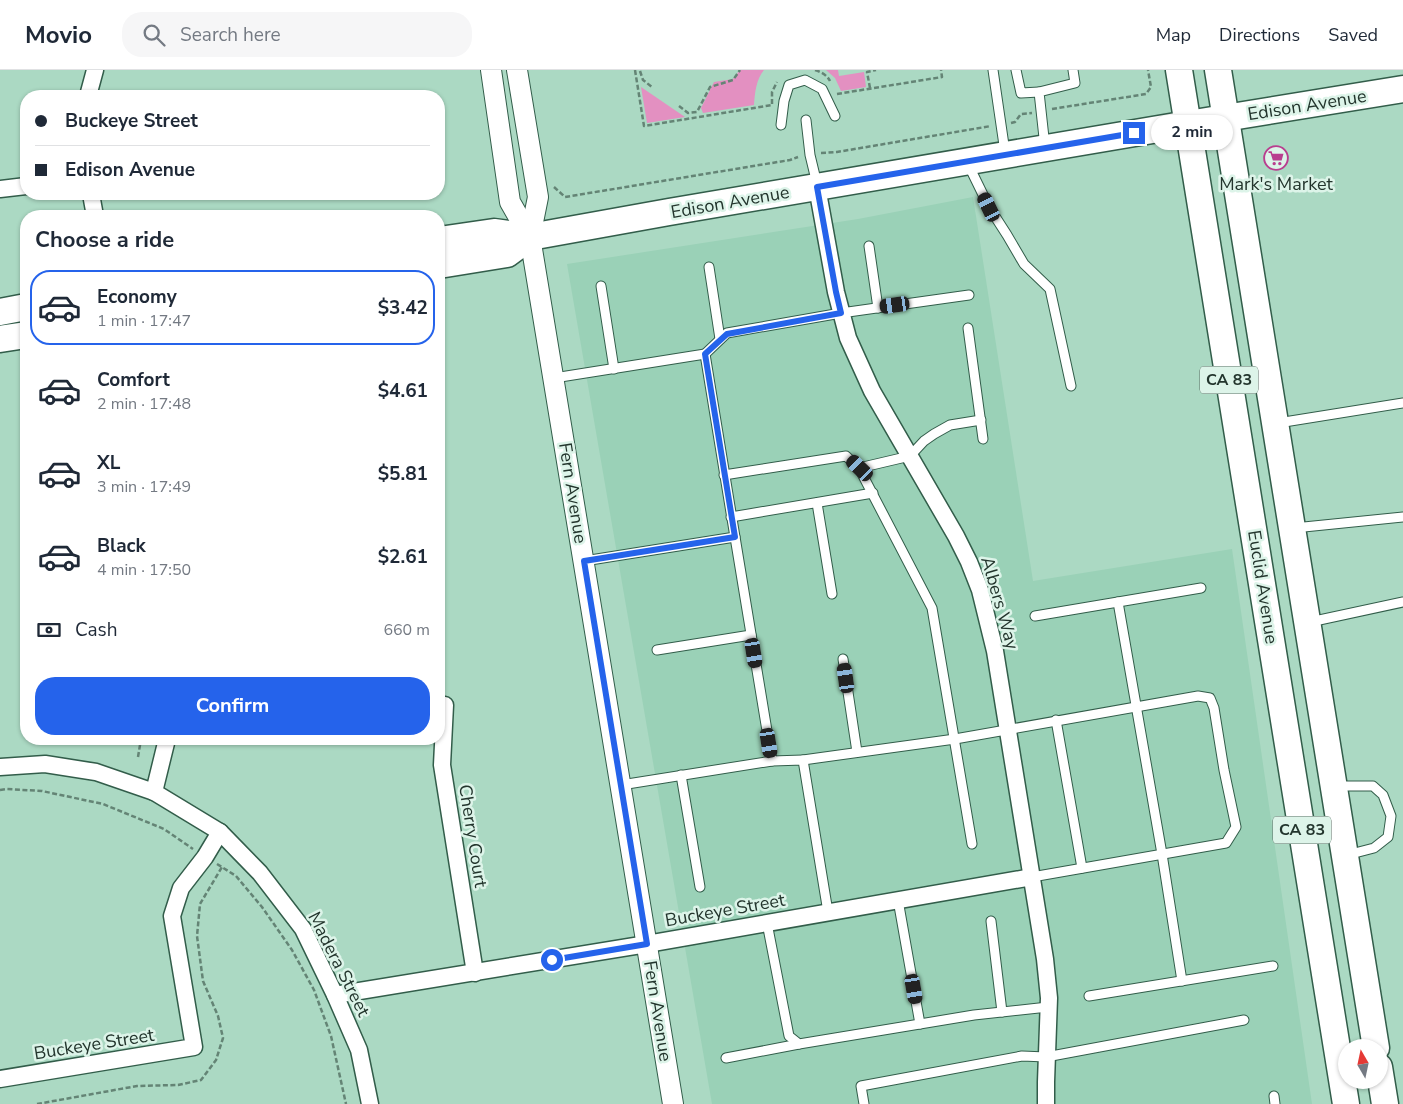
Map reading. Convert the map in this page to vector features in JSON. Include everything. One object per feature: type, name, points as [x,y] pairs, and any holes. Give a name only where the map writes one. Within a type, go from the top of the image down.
[{"type":"main road","name":"Euclid Avenue","points":[[1179,70],[1346,1104]]},
{"type":"main road","points":[[1218,70],[1374,1039]]},
{"type":"main road","name":"Edison Avenue","points":[[445,239],[496,232],[530,237],[967,161],[1403,89]]},
{"type":"main road","name":"Edison Avenue","points":[[445,264],[506,254],[530,237]]},
{"type":"main road","points":[[0,312],[20,308]]},
{"type":"main road","points":[[0,339],[20,335]]},
{"type":"main road","points":[[1330,1009],[1368,1002]]},
{"type":"main road","points":[[1383,1089],[1385,1104]]},
{"type":"street","points":[[90,90],[95,70]]},
{"type":"street","name":"Fern Avenue","points":[[490,70],[510,202],[530,237],[673,1104]]},
{"type":"street","name":"Fern Avenue","points":[[517,70],[538,198],[530,237]]},
{"type":"street","points":[[0,189],[20,187]]},
{"type":"street","name":"Albers Way","points":[[817,187],[836,292],[848,338],[872,391],[956,536],[969,562],[980,590],[988,622],[995,651],[1045,959],[1048,1003],[1046,1104]]},
{"type":"street","points":[[154,792],[166,745]]},
{"type":"street","name":"Cherry Court","points":[[443,745],[442,765],[475,973]]},
{"type":"street","name":"Madera Street","points":[[0,767],[45,764],[96,772],[154,792],[220,832],[260,873],[303,929],[359,1050],[370,1104]]},
{"type":"street","points":[[205,857],[220,832]]},
{"type":"street","name":"Buckeye Street","points":[[0,1079],[194,1047],[172,916],[181,888],[205,857]]},
{"type":"street","name":"Buckeye Street","points":[[335,995],[647,944],[1032,877]]},
{"type":"lane","points":[[994,70],[1006,155]]},
{"type":"lane","points":[[1016,70],[1021,93],[1039,92],[1075,83],[1073,70]]},
{"type":"lane","points":[[782,124],[784,100],[789,85],[805,80],[822,89],[835,116]]},
{"type":"lane","points":[[1039,92],[1045,148]]},
{"type":"lane","points":[[806,120],[810,155],[817,187]]},
{"type":"lane","points":[[967,161],[989,207],[1008,235],[1024,264],[1050,289],[1071,386]]},
{"type":"lane","points":[[868,246],[878,308]]},
{"type":"lane","points":[[709,267],[720,339]]},
{"type":"lane","points":[[600,286],[614,368]]},
{"type":"lane","points":[[554,378],[705,354],[727,334],[841,313],[969,295]]},
{"type":"lane","points":[[968,328],[983,439]]},
{"type":"lane","points":[[705,354],[772,761]]},
{"type":"lane","points":[[1275,423],[1403,403]]},
{"type":"lane","points":[[860,468],[910,456],[929,437],[950,425],[980,420]]},
{"type":"lane","points":[[724,475],[846,456],[860,468],[932,608],[972,844]]},
{"type":"lane","points":[[731,517],[872,494]]},
{"type":"lane","points":[[817,503],[832,594]]},
{"type":"lane","points":[[1292,528],[1403,517]]},
{"type":"lane","points":[[584,561],[735,537]]},
{"type":"lane","points":[[1035,616],[1201,588]]},
{"type":"lane","points":[[1118,602],[1182,981]]},
{"type":"lane","points":[[1308,623],[1403,602]]},
{"type":"lane","points":[[657,650],[751,635]]},
{"type":"lane","points":[[843,659],[857,752]]},
{"type":"lane","points":[[621,785],[772,761],[803,760],[955,739],[1198,696],[1210,698],[1214,708],[1236,827],[1226,843],[1032,877]]},
{"type":"lane","points":[[1056,720],[1082,868]]},
{"type":"lane","points":[[803,760],[828,912]]},
{"type":"lane","points":[[681,775],[700,887]]},
{"type":"lane","points":[[1334,786],[1373,786],[1384,795],[1391,816],[1388,837],[1374,848],[1345,856]]},
{"type":"lane","points":[[898,900],[920,1024]]},
{"type":"lane","points":[[991,921],[1002,1012]]},
{"type":"lane","points":[[767,923],[789,1036],[799,1044]]},
{"type":"lane","points":[[1089,996],[1272,966]]},
{"type":"lane","points":[[726,1058],[799,1044],[1048,1003]]},
{"type":"lane","points":[[864,1104],[861,1086],[1022,1056],[1046,1057],[1244,1020]]},
{"type":"path","points":[[635,70],[644,126],[772,105],[772,92],[780,79]]},
{"type":"path","points":[[641,70],[643,80],[652,87]]},
{"type":"path","points":[[679,106],[688,112],[696,112],[710,87],[733,80],[740,70]]},
{"type":"path","points":[[815,70],[828,77],[832,83]]},
{"type":"path","points":[[870,88],[867,72],[876,70]]},
{"type":"path","points":[[834,89],[836,94],[942,77],[941,70]]},
{"type":"path","points":[[138,757],[140,745]]},
{"type":"path","points":[[0,790],[42,790],[103,804],[164,829],[236,876],[262,907],[292,950],[314,990],[331,1036],[346,1104]]},
{"type":"path","points":[[37,1104],[137,1086],[178,1085],[201,1080],[216,1060],[223,1038],[218,1016],[203,981],[197,936],[200,904],[222,867]]},
{"type":"shaded area","points":[[740,70],[764,70],[755,91],[754,105],[703,113],[701,108],[714,82],[733,79]]},
{"type":"shaded area","points":[[826,70],[838,70],[839,76],[864,72],[866,87],[841,91],[835,78]]},
{"type":"shaded area","points":[[641,87],[685,117],[647,123]]},
{"type":"shaded area","points":[[973,197],[1033,581],[1232,549],[1312,1104],[712,1104],[567,264],[858,219]]},
{"type":"place","name":"Mark's Market","points":[[1276,158]]},
{"type":"route","points":[[552,960],[647,944],[584,561],[735,537],[705,354],[727,334],[841,313],[817,187],[1134,133]]}]
